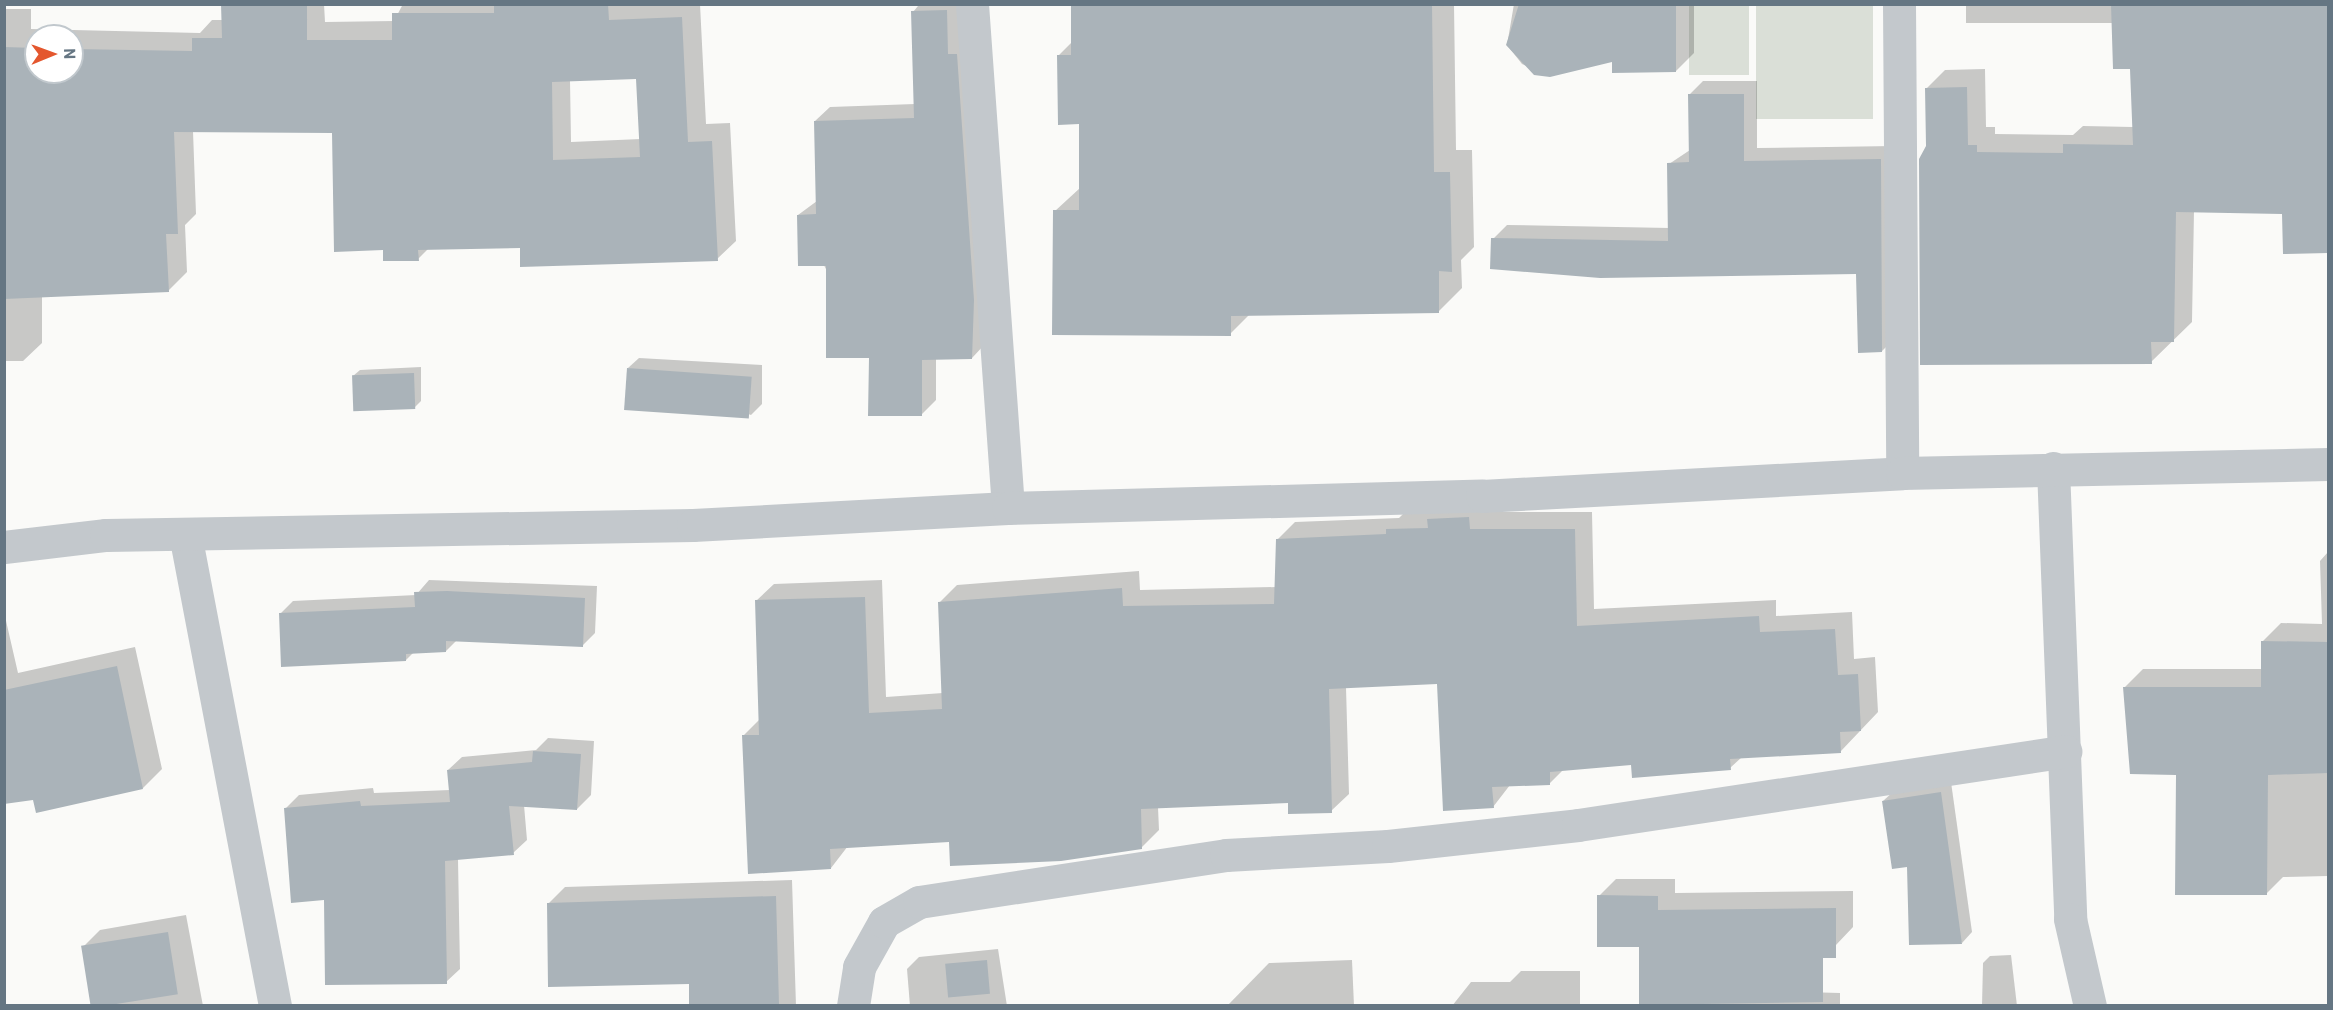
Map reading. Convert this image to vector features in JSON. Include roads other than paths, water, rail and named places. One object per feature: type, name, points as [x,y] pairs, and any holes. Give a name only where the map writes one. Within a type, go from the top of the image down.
[{"type":"street","points":[[972,4],[1008,508]]},
{"type":"street","points":[[1899,4],[1902,473]]},
{"type":"street","points":[[4,547],[106,535],[693,525],[1008,508],[1482,496],[1902,473],[2053,468],[2328,464]]},
{"type":"street","points":[[2053,468],[2066,751],[2070,919],[2090,1005]]},
{"type":"street","points":[[185,534],[275,1005]]},
{"type":"street","points":[[853,1005],[859,967],[884,922],[919,902],[1226,855],[1388,846],[1578,825],[2066,751]]}]
